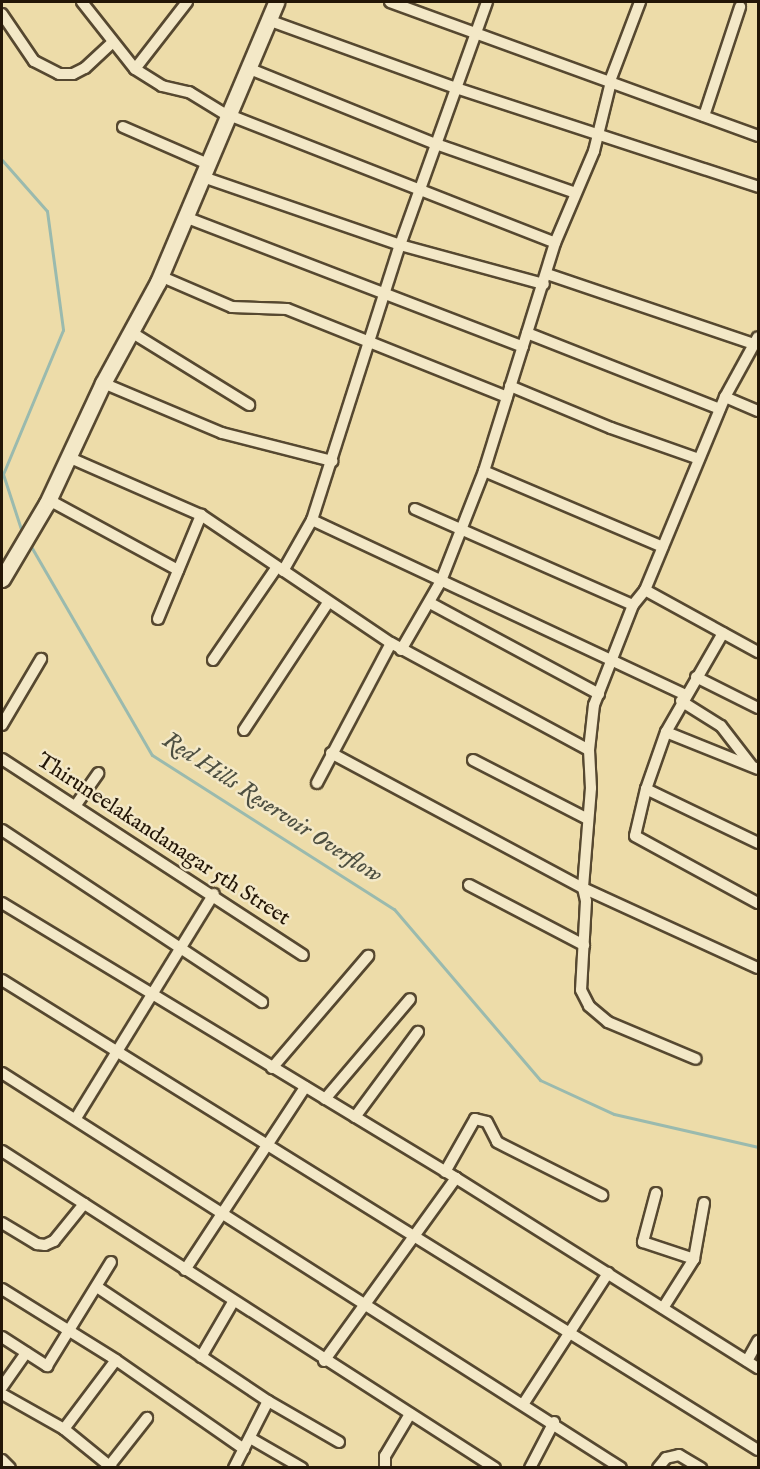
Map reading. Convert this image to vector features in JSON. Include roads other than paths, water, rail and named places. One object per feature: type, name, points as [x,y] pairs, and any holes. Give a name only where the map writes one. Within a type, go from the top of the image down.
[{"type":"street","points":[[82,2],[135,69],[162,86],[189,92],[229,116],[555,243]]},
{"type":"street","points":[[135,69],[186,2]]},
{"type":"street","points":[[2,579],[48,501],[103,383],[160,276],[250,69],[276,2]]},
{"type":"street","points":[[390,2],[406,4],[476,33],[759,136]]},
{"type":"street","points":[[213,660],[280,569],[312,520],[372,342],[400,245],[487,2]]},
{"type":"street","points":[[401,650],[441,581],[484,471],[555,243],[600,132],[610,82],[640,2]]},
{"type":"street","points":[[704,116],[740,7]]},
{"type":"street","points":[[2,14],[34,61],[59,74],[73,74],[85,68],[113,42]]},
{"type":"street","points":[[268,20],[456,88],[600,132],[759,187]]},
{"type":"street","points":[[250,69],[436,144],[576,193]]},
{"type":"street","points":[[123,127],[205,170],[400,245],[545,279],[756,341],[725,397],[645,590],[633,605],[599,694],[589,750],[581,990],[589,1006],[630,1032],[696,1059]]},
{"type":"street","points":[[185,217],[522,347]]},
{"type":"street","points":[[160,276],[232,307],[287,309],[507,398]]},
{"type":"street","points":[[131,332],[249,405]]},
{"type":"street","points":[[527,333],[720,409]]},
{"type":"street","points":[[103,383],[222,433],[332,461]]},
{"type":"street","points":[[510,386],[611,428],[699,459]]},
{"type":"street","points":[[725,397],[759,411]]},
{"type":"street","points":[[68,457],[201,515],[327,604],[401,650],[589,750]]},
{"type":"street","points":[[484,471],[663,547]]},
{"type":"street","points":[[48,501],[178,570]]},
{"type":"street","points":[[415,509],[459,531],[633,605]]},
{"type":"street","points":[[158,619],[201,515]]},
{"type":"street","points":[[312,520],[683,698],[721,726],[755,767]]},
{"type":"street","points":[[645,590],[759,652]]},
{"type":"street","points":[[430,603],[599,694]]},
{"type":"street","points":[[244,730],[327,604]]},
{"type":"street","points":[[723,633],[683,698],[666,732],[635,829],[639,841],[759,903]]},
{"type":"street","points":[[317,783],[329,765],[331,753],[391,643]]},
{"type":"street","points":[[2,725],[41,658]]},
{"type":"street","points":[[696,677],[759,708]]},
{"type":"street","points":[[666,732],[755,767]]},
{"type":"street","points":[[331,753],[583,888],[759,968]]},
{"type":"street","name":"Thiruneelakandanagar 5th Street","points":[[2,759],[214,894],[303,955]]},
{"type":"street","points":[[473,760],[588,819]]},
{"type":"street","points":[[76,805],[98,773]]},
{"type":"street","points":[[646,789],[759,843]]},
{"type":"street","points":[[2,830],[262,1002]]},
{"type":"street","points":[[469,885],[584,945]]},
{"type":"street","points":[[75,1118],[214,894]]},
{"type":"street","points":[[2,903],[456,1178],[759,1368]]},
{"type":"street","points":[[272,1068],[368,956]]},
{"type":"street","points":[[2,980],[759,1450]]},
{"type":"street","points":[[326,1099],[410,999]]},
{"type":"street","points":[[355,1117],[418,1032]]},
{"type":"street","points":[[2,1073],[554,1422],[621,1467]]},
{"type":"street","points":[[185,1270],[305,1087]]},
{"type":"street","points":[[445,1172],[475,1119],[487,1122],[496,1142],[602,1195]]},
{"type":"street","points":[[2,1151],[233,1302],[495,1467]]},
{"type":"street","points":[[324,1360],[456,1178]]},
{"type":"street","points":[[657,1193],[643,1242],[694,1259]]},
{"type":"street","points":[[663,1308],[694,1259],[704,1203]]},
{"type":"street","points":[[2,1223],[37,1245],[45,1245],[54,1241],[84,1204]]},
{"type":"street","points":[[2,1337],[47,1366],[111,1262]]},
{"type":"street","points":[[524,1403],[608,1274]]},
{"type":"street","points":[[97,1287],[268,1401],[339,1442]]},
{"type":"street","points":[[2,1288],[116,1360],[244,1449]]},
{"type":"street","points":[[201,1357],[233,1302]]},
{"type":"street","points":[[747,1361],[759,1341]]},
{"type":"street","points":[[2,1387],[26,1353]]},
{"type":"street","points":[[64,1429],[116,1360]]},
{"type":"street","points":[[2,1394],[64,1429],[111,1466],[147,1418]]},
{"type":"street","points":[[234,1467],[268,1401]]},
{"type":"street","points":[[383,1466],[410,1414]]},
{"type":"street","points":[[530,1467],[554,1422]]},
{"type":"street","points":[[250,1438],[302,1467]]},
{"type":"street","points":[[658,1467],[666,1458],[680,1455],[701,1467]]},
{"type":"street","points":[[2,1460],[10,1467]]},
{"type":"waterway","name":"Red Hills Reservoir Overflow","points":[[2,160],[47,211],[63,330],[3,474],[22,532]]},
{"type":"waterway","name":"Red Hills Reservoir Overflow","points":[[29,543],[152,755],[394,909],[540,1080],[614,1114],[758,1147]]}]
